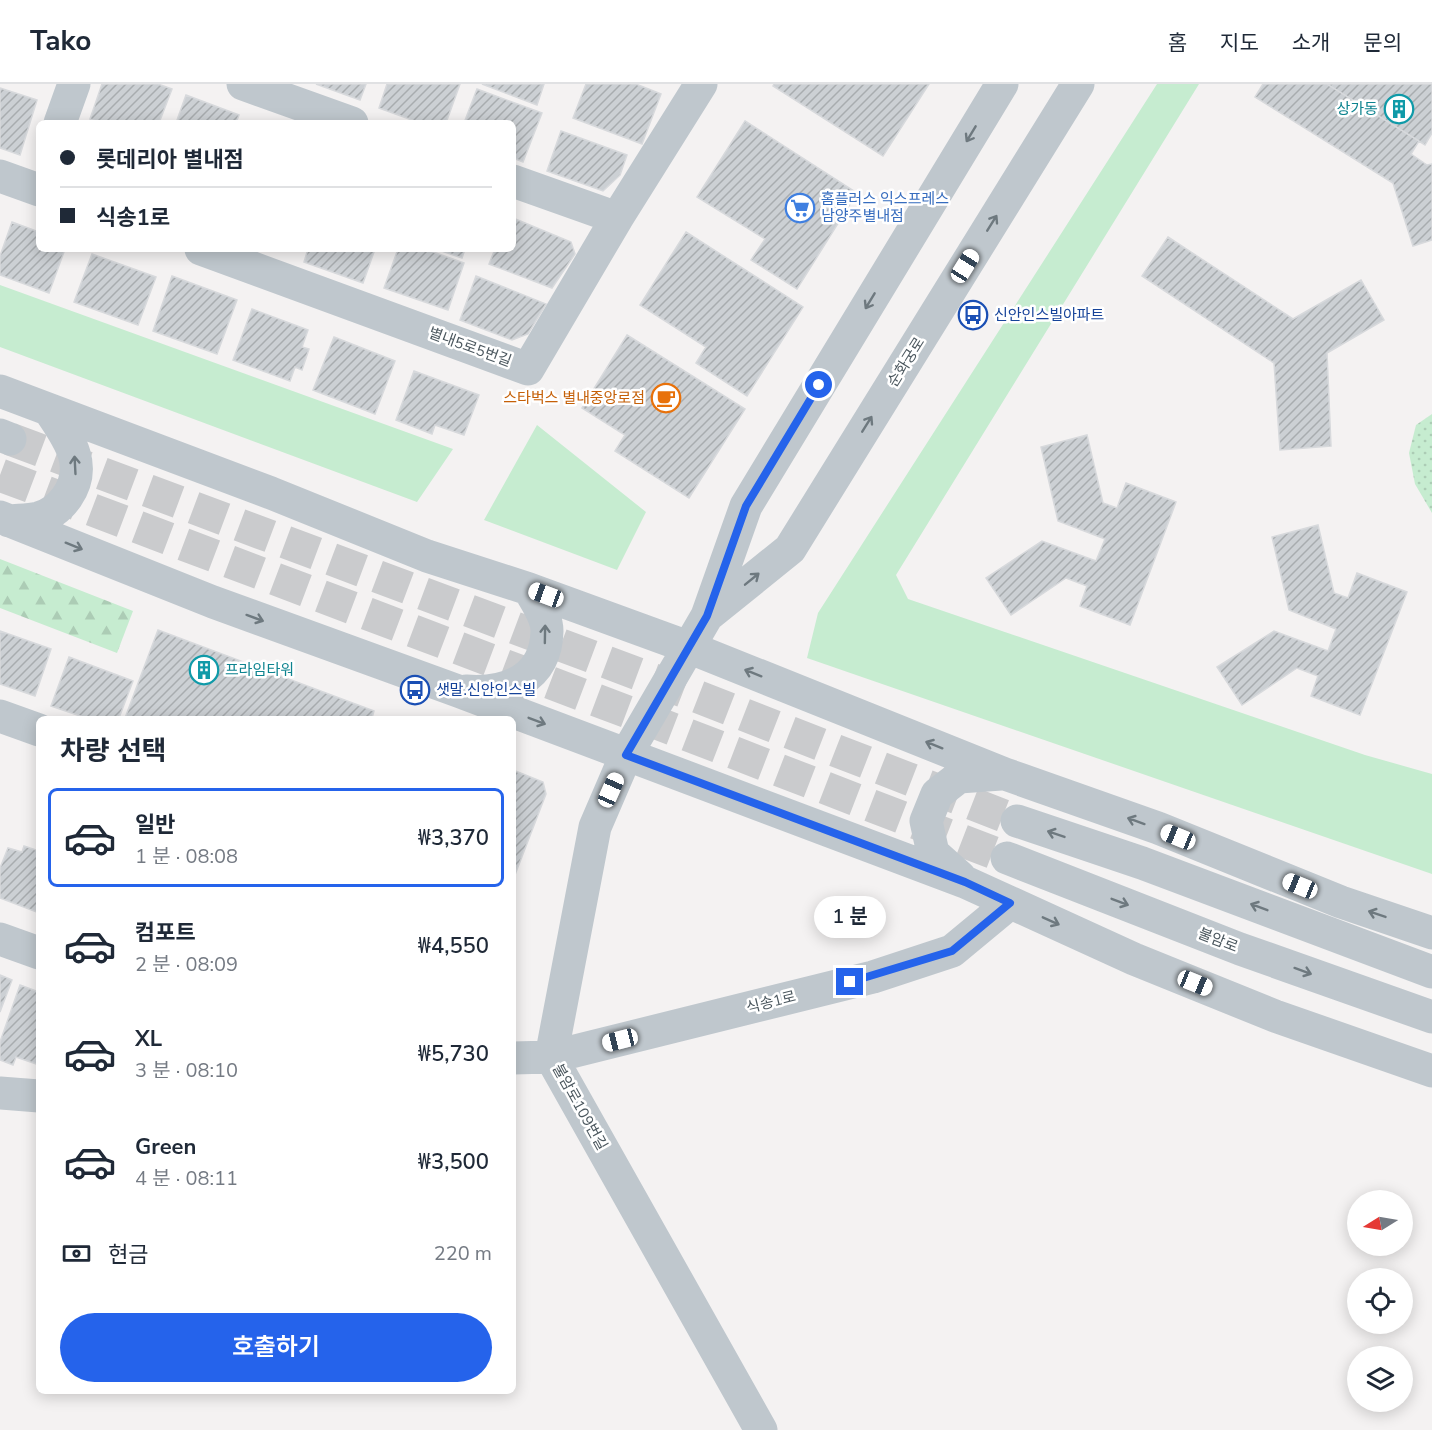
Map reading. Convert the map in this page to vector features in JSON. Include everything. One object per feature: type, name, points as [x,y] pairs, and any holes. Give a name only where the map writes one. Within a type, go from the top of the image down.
[{"type":"street","points":[[61,120],[74,84]]},
{"type":"street","points":[[243,84],[344,120]]},
{"type":"street","name":"별내5로5번길","points":[[209,252],[528,369],[617,218],[701,84]]},
{"type":"street","name":"순화궁로","points":[[626,755],[707,616],[746,506],[1002,84]]},
{"type":"street","name":"순화궁로","points":[[707,616],[790,549],[1078,84]]},
{"type":"street","points":[[0,176],[36,187]]},
{"type":"street","points":[[516,182],[617,218]]},
{"type":"street","points":[[0,391],[271,493],[428,556],[529,589],[688,647],[1005,774],[1158,828],[1341,902],[1432,933]]},
{"type":"street","points":[[4,519],[39,518],[60,507],[75,486],[77,463],[70,440],[50,411]]},
{"type":"street","points":[[4,519],[213,602],[458,691],[965,882],[1134,959],[1275,1016],[1432,1071]]},
{"type":"street","points":[[458,691],[485,692],[508,686],[529,677],[543,657],[547,630],[541,608],[529,589]]},
{"type":"street","points":[[0,716],[36,729]]},
{"type":"street","name":"불암로109번길","points":[[626,755],[595,827],[570,968],[551,1057],[761,1430]]},
{"type":"street","points":[[965,882],[933,853],[926,820],[937,794],[959,777],[1005,774]]},
{"type":"street","points":[[1017,821],[1142,863],[1432,972]]},
{"type":"street","name":"불암로","points":[[1007,858],[1251,953],[1432,1017]]},
{"type":"street","name":"식송1로","points":[[516,1058],[551,1057],[873,976],[952,951],[1010,903]]},
{"type":"street","points":[[0,939],[36,952]]},
{"type":"street","points":[[0,1093],[36,1096]]},
{"type":"green space","points":[[1157,84],[1199,84],[896,575],[908,599],[1365,755],[1432,774],[1432,874],[807,658],[818,613]]},
{"type":"green space","points":[[0,285],[453,449],[417,502],[0,347]]},
{"type":"green space","points":[[1432,414],[1432,513],[1415,484],[1409,453],[1416,425]]},
{"type":"green space","points":[[537,425],[646,512],[617,570],[484,520]]},
{"type":"green space","points":[[0,559],[133,611],[117,653],[0,608]]},
{"type":"building","points":[[102,84],[158,84],[172,89],[160,120],[90,119]]},
{"type":"building","points":[[316,84],[366,84],[360,100]]},
{"type":"building","points":[[387,84],[460,84],[447,120],[412,120],[379,108]]},
{"type":"building","points":[[482,84],[544,84],[537,105]]},
{"type":"building","points":[[586,84],[636,84],[661,94],[642,144],[573,118]]},
{"type":"building","points":[[774,84],[929,84],[883,156],[773,86]]},
{"type":"building","points":[[1263,84],[1327,84],[1419,141],[1411,154],[1427,165],[1432,164],[1432,240],[1413,246],[1393,183],[1255,97]]},
{"type":"building","name":"상가동","points":[[1327,84],[1432,84],[1432,133],[1425,145]]},
{"type":"building","points":[[0,88],[37,100],[20,155],[0,148]]},
{"type":"building","points":[[477,89],[542,113],[523,162],[516,159],[516,120],[465,120]]},
{"type":"building","points":[[186,95],[239,115],[237,120],[177,120]]},
{"type":"building","points":[[745,121],[857,193],[797,289],[751,260],[765,239],[697,197]]},
{"type":"building","points":[[561,131],[627,155],[620,175],[603,191],[547,171]]},
{"type":"building","points":[[516,219],[571,242],[575,254],[552,288],[489,264],[494,252],[516,252]]},
{"type":"building","points":[[12,222],[36,231],[36,252],[64,252],[49,293],[0,275],[0,256]]},
{"type":"building","points":[[686,232],[803,307],[747,396],[696,363],[706,347],[640,305]]},
{"type":"building","points":[[1168,237],[1293,319],[1361,280],[1384,320],[1327,353],[1331,446],[1280,450],[1274,363],[1142,276]]},
{"type":"building","points":[[307,252],[374,252],[363,283],[304,262]]},
{"type":"building","points":[[397,252],[433,252],[464,263],[448,310],[384,288]]},
{"type":"building","points":[[445,252],[464,252],[462,258]]},
{"type":"building","points":[[92,254],[156,277],[138,325],[74,302]]},
{"type":"building","points":[[172,276],[237,300],[217,354],[153,331]]},
{"type":"building","points":[[476,276],[546,304],[528,334],[512,340],[460,320]]},
{"type":"building","points":[[252,309],[308,330],[302,347],[309,349],[302,370],[295,367],[290,381],[233,360]]},
{"type":"building","points":[[627,335],[745,409],[689,498],[615,451],[625,435],[582,408]]},
{"type":"building","points":[[334,337],[395,361],[375,414],[313,390]]},
{"type":"building","points":[[414,371],[479,395],[464,435],[435,425],[432,434],[396,420]]},
{"type":"building","points":[[1087,435],[1103,503],[1117,508],[1126,483],[1176,502],[1130,625],[1080,606],[1087,586],[1066,578],[1011,615],[986,578],[1042,541],[1096,561],[1105,539],[1058,521],[1041,447]]},
{"type":"building","points":[[1318,525],[1334,593],[1348,598],[1357,573],[1407,592],[1360,715],[1311,696],[1318,676],[1297,668],[1242,705],[1217,667],[1274,631],[1328,651],[1336,629],[1289,610],[1272,537]]},
{"type":"building","name":"프라임타워","points":[[158,630],[374,711],[373,716],[126,716]]},
{"type":"building","points":[[0,631],[51,649],[35,696],[0,684]]},
{"type":"building","points":[[69,657],[133,681],[120,716],[80,716],[51,706]]},
{"type":"building","points":[[516,771],[543,782],[546,794],[516,872]]},
{"type":"building","points":[[24,846],[36,850],[36,912],[0,898],[0,868],[8,848],[22,852]]},
{"type":"building","points":[[0,975],[12,980],[0,1012]]},
{"type":"building","points":[[20,985],[36,991],[36,1064],[16,1057],[13,1065],[0,1060],[0,1042]]},
{"type":"tunnel","points":[[10,439],[665,684],[1017,821]]},
{"type":"tunnel","points":[[0,475],[1007,858]]},
{"type":"place","name":"상가동","points":[[1399,109]]},
{"type":"place","name":"홈플러스 익스프레스 남양주별내점","points":[[800,208]]},
{"type":"place","name":"신안인스빌아파트","points":[[973,315]]},
{"type":"place","name":"스타벅스 별내중앙로점","points":[[666,398]]},
{"type":"place","name":"프라임타워","points":[[204,670]]},
{"type":"place","name":"샛말.신안인스빌","points":[[415,690]]},
{"type":"route","points":[[819,385],[746,506],[707,616],[626,755],[965,882],[1010,903],[952,951],[850,982]]}]
